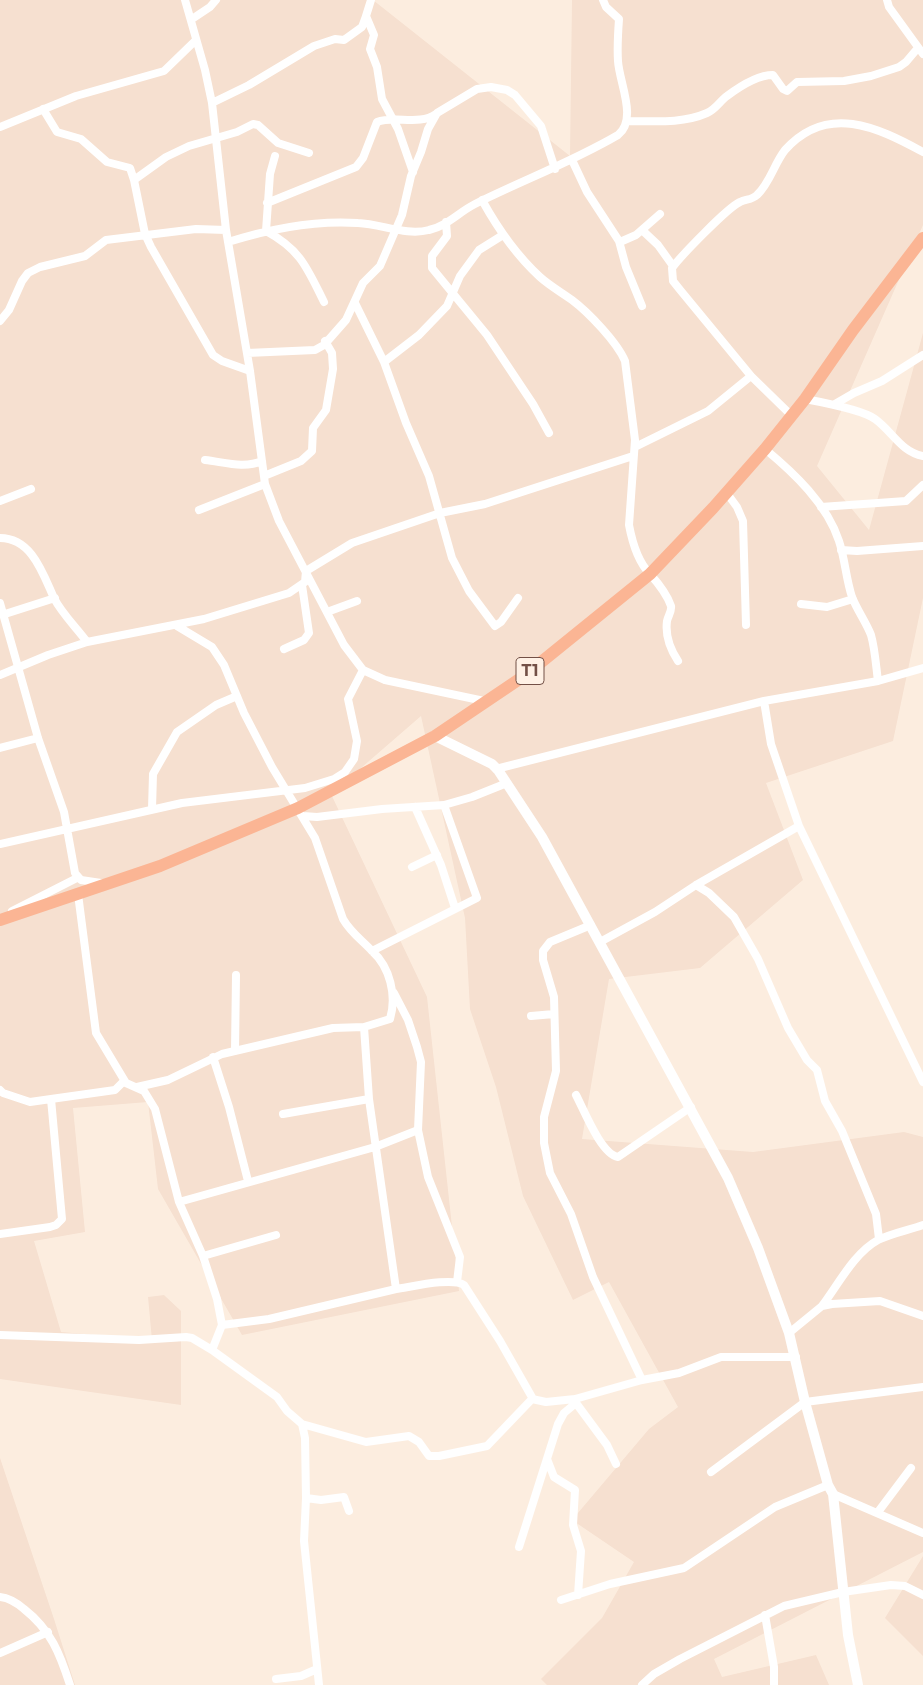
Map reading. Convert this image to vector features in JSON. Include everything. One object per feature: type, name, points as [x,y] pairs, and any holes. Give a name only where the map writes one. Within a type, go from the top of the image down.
[{"type":"highway","name":"T1","points":[[0,920],[205,849],[301,812],[435,736],[484,701],[524,676],[650,574],[726,492],[765,449],[805,399],[853,330],[923,238]]},
{"type":"street","points":[[185,0],[192,19],[212,103],[226,230],[250,371],[265,480],[279,520],[347,650],[363,670],[385,680],[484,701]]},
{"type":"street","points":[[192,19],[210,7],[216,0]]},
{"type":"street","points":[[212,103],[248,85],[314,46],[335,39],[344,40],[362,27],[371,0]]},
{"type":"street","points":[[228,242],[266,231],[346,222],[406,231],[422,231],[446,222],[482,200],[556,169],[618,135],[624,129],[627,120],[618,64],[619,19],[606,7],[603,0]]},
{"type":"street","points":[[627,120],[677,121],[696,117],[718,106],[726,97],[737,90],[764,76],[773,76],[783,89],[787,91],[797,82],[844,81],[870,76],[899,67],[920,52],[889,7],[887,0]]},
{"type":"street","points":[[366,16],[374,35],[370,49],[377,67],[380,88],[413,172]]},
{"type":"street","points":[[0,127],[43,109],[103,88],[164,72],[196,40]]},
{"type":"street","points":[[267,203],[356,167],[363,158],[376,123],[392,119],[423,119],[437,113],[477,89],[491,87],[509,91],[541,126],[556,169]]},
{"type":"street","points":[[43,109],[57,132],[81,139],[107,162],[130,168],[146,234],[213,355],[222,361],[250,371]]},
{"type":"street","points":[[246,352],[313,350],[324,345],[325,341],[346,320],[363,283],[380,266],[404,208],[413,172],[428,129],[437,113]]},
{"type":"street","points":[[791,415],[751,376],[677,286],[671,276],[673,266],[729,210],[740,202],[755,197],[786,150],[817,126],[836,123],[868,126],[923,152]]},
{"type":"street","points":[[134,180],[166,157],[196,143],[256,124],[278,143],[308,153]]},
{"type":"street","points":[[266,231],[270,174],[275,156]]},
{"type":"street","points":[[572,160],[587,192],[620,242],[628,272],[642,306]]},
{"type":"street","points":[[482,200],[503,235],[540,277],[579,306],[623,356],[631,398],[635,447],[632,456],[629,525],[631,538],[650,574],[656,579],[671,606],[667,626],[668,642],[678,661]]},
{"type":"street","points":[[620,242],[642,230],[660,214]]},
{"type":"street","points":[[446,222],[447,236],[431,260],[434,271],[487,335],[533,404],[549,433]]},
{"type":"street","points":[[0,321],[8,310],[22,281],[32,270],[85,256],[106,240],[196,229],[226,230]]},
{"type":"street","points":[[642,230],[658,245],[673,266]]},
{"type":"street","points":[[266,231],[289,245],[300,257],[324,302]]},
{"type":"street","points":[[384,362],[419,335],[447,306],[460,276],[476,252],[503,235]]},
{"type":"street","points":[[355,303],[384,362],[406,423],[429,476],[452,558],[469,591],[492,625],[498,625],[501,622],[518,598]]},
{"type":"street","points":[[199,510],[265,480],[301,461],[312,451],[313,428],[326,410],[333,369],[332,353],[325,341]]},
{"type":"street","points":[[835,404],[854,393],[882,382],[923,355]]},
{"type":"street","points":[[635,447],[708,410],[751,376]]},
{"type":"street","points":[[805,399],[835,404],[840,408],[872,417],[891,432],[905,449],[923,456]]},
{"type":"street","points":[[765,449],[790,471],[821,507],[835,530],[853,599],[864,618],[872,638],[878,681]]},
{"type":"street","points":[[306,571],[352,542],[440,512],[485,504],[632,456]]},
{"type":"street","points":[[205,460],[245,466],[262,461]]},
{"type":"street","points":[[821,507],[906,501],[923,485]]},
{"type":"street","points":[[0,501],[30,489]]},
{"type":"street","points":[[726,492],[743,521],[746,624]]},
{"type":"street","points":[[0,538],[14,540],[28,550],[48,582],[54,598],[87,642]]},
{"type":"street","points":[[841,550],[857,551],[923,546]]},
{"type":"street","points":[[0,675],[48,655],[87,642],[178,626],[289,593],[305,582],[306,571]]},
{"type":"street","points":[[284,649],[304,640],[309,633],[302,585]]},
{"type":"street","points":[[4,614],[54,598]]},
{"type":"street","points":[[801,604],[827,606],[853,599]]},
{"type":"street","points":[[327,612],[357,601]]},
{"type":"street","points":[[0,603],[38,738],[64,812],[66,831],[77,878]]},
{"type":"street","points":[[178,626],[212,647],[224,665],[272,767],[315,838],[343,919],[350,931],[372,951],[386,969],[392,989],[408,1020],[420,1062],[418,1130],[428,1177],[460,1257],[457,1282]]},
{"type":"street","points":[[496,769],[764,701],[878,681],[923,668]]},
{"type":"street","points":[[0,844],[66,831],[152,809],[208,799],[287,791],[326,782],[340,775],[351,766],[356,741],[348,699],[363,670]]},
{"type":"street","points":[[152,809],[153,774],[174,737],[189,722],[216,705],[237,696]]},
{"type":"street","points":[[764,701],[771,744],[799,826],[923,1082]]},
{"type":"street","points":[[435,736],[496,769],[542,836],[691,1107],[736,1195],[789,1332],[805,1402],[831,1489],[848,1635],[858,1685]]},
{"type":"street","points":[[0,748],[38,738]]},
{"type":"street","points":[[301,812],[317,817],[444,805],[472,797],[507,783]]},
{"type":"street","points":[[372,951],[477,897],[444,805]]},
{"type":"street","points":[[415,807],[437,855],[455,908]]},
{"type":"street","points":[[600,942],[655,912],[696,885],[799,826]]},
{"type":"street","points":[[412,867],[437,855]]},
{"type":"street","points":[[0,920],[77,878],[105,884]]},
{"type":"street","points":[[696,885],[709,893],[734,916],[754,952],[788,1028],[807,1060],[817,1070],[826,1101],[842,1131],[853,1162],[876,1214],[879,1239]]},
{"type":"street","points":[[78,894],[96,1033],[124,1080],[129,1085],[137,1087],[149,1096],[155,1109],[179,1202],[203,1256],[217,1299],[222,1325],[212,1350]]},
{"type":"street","points":[[591,925],[550,942],[543,951],[543,960],[554,994],[556,1072],[543,1122],[549,1168],[571,1214],[593,1277],[642,1380]]},
{"type":"street","points":[[235,1051],[236,975]]},
{"type":"street","points":[[137,1087],[168,1080],[213,1057],[235,1051],[333,1028],[382,1024],[390,1020],[392,989]]},
{"type":"street","points":[[531,1016],[554,1014]]},
{"type":"street","points":[[364,1026],[369,1099],[396,1289]]},
{"type":"street","points":[[213,1057],[229,1107],[248,1181]]},
{"type":"street","points":[[0,1090],[3,1093],[30,1102],[115,1090],[124,1080]]},
{"type":"street","points":[[576,1095],[604,1146],[610,1154],[618,1157],[691,1107]]},
{"type":"street","points":[[0,1234],[50,1227],[56,1225],[62,1219],[51,1099]]},
{"type":"street","points":[[283,1114],[369,1099]]},
{"type":"street","points":[[179,1202],[248,1181],[375,1147],[418,1130]]},
{"type":"street","points":[[789,1332],[822,1306],[857,1258],[879,1239],[923,1225]]},
{"type":"street","points":[[203,1256],[276,1235]]},
{"type":"street","points":[[222,1325],[269,1319],[396,1289],[457,1282],[467,1289],[533,1399]]},
{"type":"street","points":[[822,1306],[880,1301],[923,1316]]},
{"type":"street","points":[[0,1335],[139,1340],[192,1338],[212,1350],[277,1397],[287,1411],[302,1424],[366,1442],[410,1436],[419,1442],[429,1456],[439,1456],[486,1446],[501,1434],[526,1403],[533,1399],[546,1402],[576,1401],[642,1380],[679,1373],[726,1356],[796,1357]]},
{"type":"street","points":[[711,1472],[805,1402],[923,1387]]},
{"type":"street","points":[[519,1547],[558,1424],[564,1413],[576,1401]]},
{"type":"street","points":[[576,1401],[607,1445],[616,1464]]},
{"type":"street","points":[[302,1424],[305,1438],[306,1498],[304,1541],[319,1685]]},
{"type":"street","points":[[546,1457],[554,1477],[575,1490],[573,1525],[581,1551],[578,1595]]},
{"type":"street","points":[[878,1512],[911,1468]]},
{"type":"street","points":[[561,1600],[610,1584],[684,1568],[785,1502],[831,1489],[923,1533]]},
{"type":"street","points":[[306,1498],[321,1500],[344,1497],[349,1511]]},
{"type":"street","points":[[642,1685],[654,1674],[784,1606],[843,1592],[897,1585],[908,1586],[923,1594]]},
{"type":"street","points":[[0,1596],[17,1603],[35,1617],[48,1632],[58,1649],[70,1685]]},
{"type":"street","points":[[765,1615],[774,1667],[774,1685]]},
{"type":"street","points":[[0,1653],[48,1632]]},
{"type":"street","points":[[276,1679],[301,1676],[317,1669]]},
{"type":"street","points":[[654,1674],[656,1685]]},
{"type":"shaded area","points":[[0,0],[373,0],[570,156],[572,0],[923,0],[923,225],[817,466],[869,530],[923,333],[923,598],[893,741],[766,783],[803,880],[700,968],[609,979],[582,1139],[753,1152],[904,1132],[923,1137],[923,1552],[714,1659],[722,1677],[816,1655],[829,1685],[547,1685],[541,1679],[602,1618],[634,1562],[572,1520],[649,1429],[678,1407],[609,1282],[573,1300],[523,1196],[496,1087],[470,1009],[465,918],[421,716],[331,794],[427,997],[459,1291],[242,1335],[158,1189],[148,1102],[73,1108],[85,1232],[34,1241],[61,1332],[152,1340],[148,1297],[164,1295],[181,1311],[181,1405],[0,1379]]},
{"type":"shaded area","points":[[0,1458],[54,1619],[75,1685],[0,1685]]},
{"type":"shaded area","points":[[923,1556],[923,1656],[885,1618]]}]
